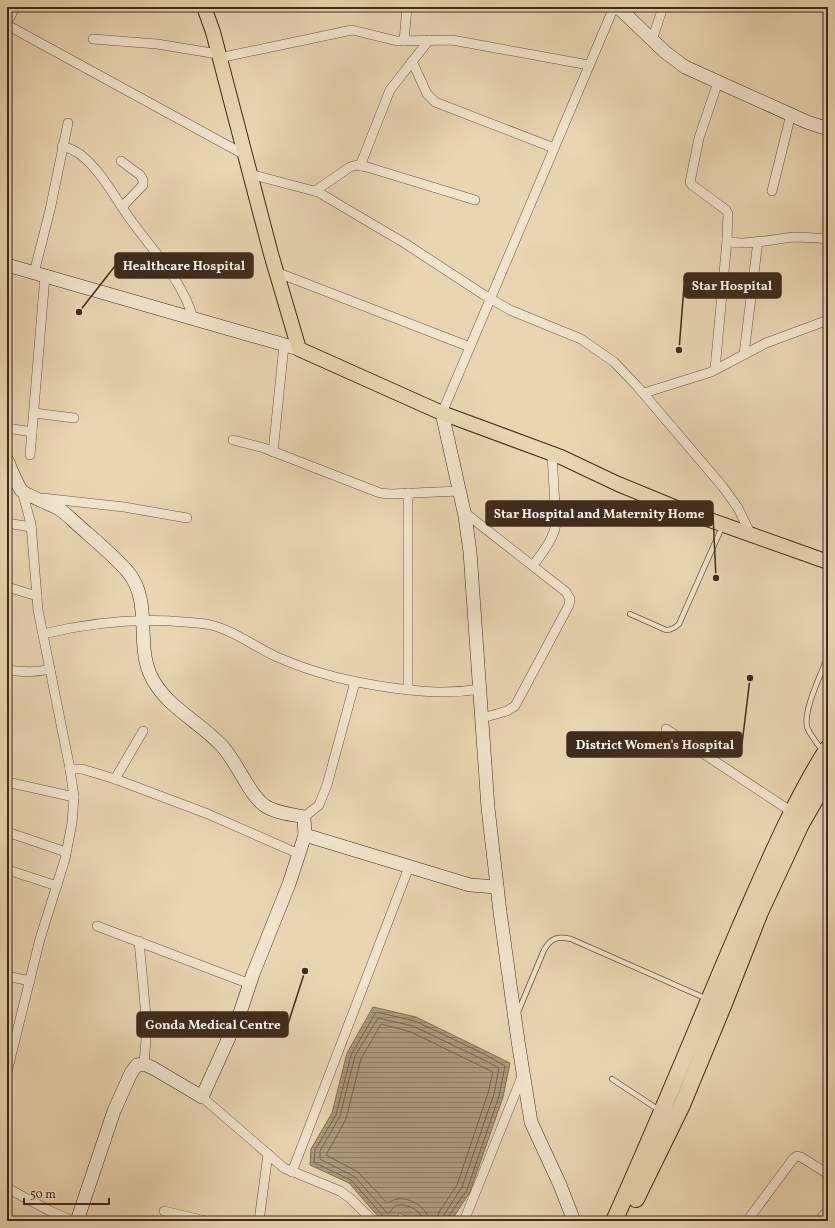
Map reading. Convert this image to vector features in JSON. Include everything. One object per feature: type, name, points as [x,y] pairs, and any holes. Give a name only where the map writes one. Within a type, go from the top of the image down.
[{"type":"highway","points":[[614,1221],[708,1000],[792,812],[826,751]]},
{"type":"highway","points":[[626,1221],[682,1105],[760,912],[801,824],[828,777]]},
{"type":"main road","points":[[204,7],[219,56],[276,272],[299,349],[442,412],[552,454],[679,510],[723,524],[828,562]]},
{"type":"street","points":[[15,7],[7,24],[245,155]]},
{"type":"street","points":[[404,41],[407,7]]},
{"type":"street","points":[[574,1221],[560,1185],[531,1122],[523,1074],[497,886],[488,808],[481,689],[470,552],[460,491],[442,412],[614,7]]},
{"type":"street","points":[[618,7],[664,52],[685,67],[828,129]]},
{"type":"street","points":[[652,40],[663,7]]},
{"type":"street","points":[[93,39],[158,44],[219,56],[352,30],[388,40],[452,40],[589,65]]},
{"type":"street","points":[[360,166],[390,90],[429,40]]},
{"type":"street","points":[[412,61],[430,99],[554,148]]},
{"type":"street","points":[[715,369],[728,214],[726,210],[695,188],[690,182],[699,138],[718,82]]},
{"type":"street","points":[[772,191],[791,114]]},
{"type":"street","points":[[30,455],[34,413],[39,274],[62,146],[68,122]]},
{"type":"street","points":[[62,146],[83,156],[105,182],[166,265],[188,303],[193,318]]},
{"type":"street","points":[[121,161],[140,175],[143,180],[143,185],[122,207]]},
{"type":"street","points":[[315,191],[350,167],[360,166],[475,200]]},
{"type":"street","points":[[250,174],[315,191],[406,244],[510,310],[581,339],[614,362],[644,393],[723,487],[738,508],[751,534]]},
{"type":"street","points":[[727,240],[734,243],[779,240],[792,237],[828,239]]},
{"type":"street","points":[[744,354],[758,241]]},
{"type":"street","points":[[7,265],[299,349]]},
{"type":"street","points":[[276,272],[470,347]]},
{"type":"street","points":[[644,393],[710,372],[766,343],[828,320]]},
{"type":"street","points":[[273,452],[284,345]]},
{"type":"street","points":[[34,413],[74,418]]},
{"type":"street","points":[[7,428],[32,432]]},
{"type":"street","points":[[233,440],[273,452],[374,491],[391,494],[460,491]]},
{"type":"street","points":[[533,566],[551,540],[555,531],[556,522],[552,454]]},
{"type":"street","points":[[7,460],[20,487],[31,527],[37,596],[43,634],[70,769],[74,797],[72,823],[66,852],[40,939],[7,1072]]},
{"type":"street","points":[[20,487],[35,497],[60,509],[104,547],[128,573],[138,589],[146,657],[150,674],[161,693],[204,728],[223,747],[257,799],[266,806],[304,818]]},
{"type":"street","points":[[408,493],[408,690]]},
{"type":"street","points":[[35,497],[124,507],[187,518]]},
{"type":"street","points":[[464,512],[566,592],[570,599],[569,605],[515,706],[507,711],[482,718]]},
{"type":"street","points":[[7,523],[31,527]]},
{"type":"street","points":[[7,587],[37,596]]},
{"type":"street","points":[[43,634],[64,629],[108,623],[157,620],[211,625],[238,636],[276,656],[316,673],[355,682],[433,693],[463,692],[481,689]]},
{"type":"street","points":[[7,670],[37,672],[50,669]]},
{"type":"street","points":[[304,818],[319,805],[327,785],[355,682]]},
{"type":"street","points":[[666,729],[792,812]]},
{"type":"street","points":[[115,780],[143,731]]},
{"type":"street","points":[[70,769],[82,770],[115,780],[208,814],[299,854]]},
{"type":"street","points":[[7,782],[74,797]]},
{"type":"street","points":[[202,1097],[240,1013],[289,884],[305,835],[304,818]]},
{"type":"street","points":[[7,832],[66,852]]},
{"type":"street","points":[[305,835],[470,885],[497,886]]},
{"type":"street","points":[[292,1172],[408,867]]},
{"type":"street","points":[[8,870],[57,886]]},
{"type":"street","points":[[98,926],[250,984]]},
{"type":"street","points":[[139,941],[147,1027],[144,1064]]},
{"type":"street","points":[[7,976],[30,981]]},
{"type":"street","points":[[77,1221],[114,1111],[131,1073],[137,1065],[144,1064],[202,1097],[284,1168],[340,1191],[351,1199],[373,1221]]},
{"type":"street","points":[[464,1221],[523,1074]]},
{"type":"street","points":[[259,1221],[268,1154]]},
{"type":"street","points":[[747,1221],[793,1158],[797,1156],[801,1157],[828,1174]]},
{"type":"street","points":[[7,1188],[50,1211],[74,1221]]},
{"type":"street","points":[[164,1210],[206,1221]]},
{"type":"street","points":[[819,1221],[828,1210]]},
{"type":"lane","points":[[630,614],[666,630],[671,630],[680,624],[723,524]]},
{"type":"lane","points":[[826,751],[811,734],[807,726],[807,717],[809,705],[828,656]]},
{"type":"lane","points":[[515,1019],[544,950],[549,942],[556,938],[563,937],[571,939],[708,1000]]},
{"type":"lane","points":[[612,1079],[661,1111]]},
{"type":"water","points":[[373,1007],[416,1017],[510,1063],[503,1097],[470,1192],[451,1221],[417,1221],[399,1213],[397,1221],[382,1221],[349,1183],[310,1165],[311,1149],[332,1113],[347,1053]]},
{"type":"place","name":"Healthcare Hospital","points":[[79,312]]},
{"type":"place","name":"Star Hospital","points":[[679,350]]},
{"type":"place","name":"Star Hospital and Maternity Home","points":[[716,578]]},
{"type":"place","name":"District Women's Hospital","points":[[750,678]]},
{"type":"place","name":"Gonda Medical Centre","points":[[305,971]]}]
